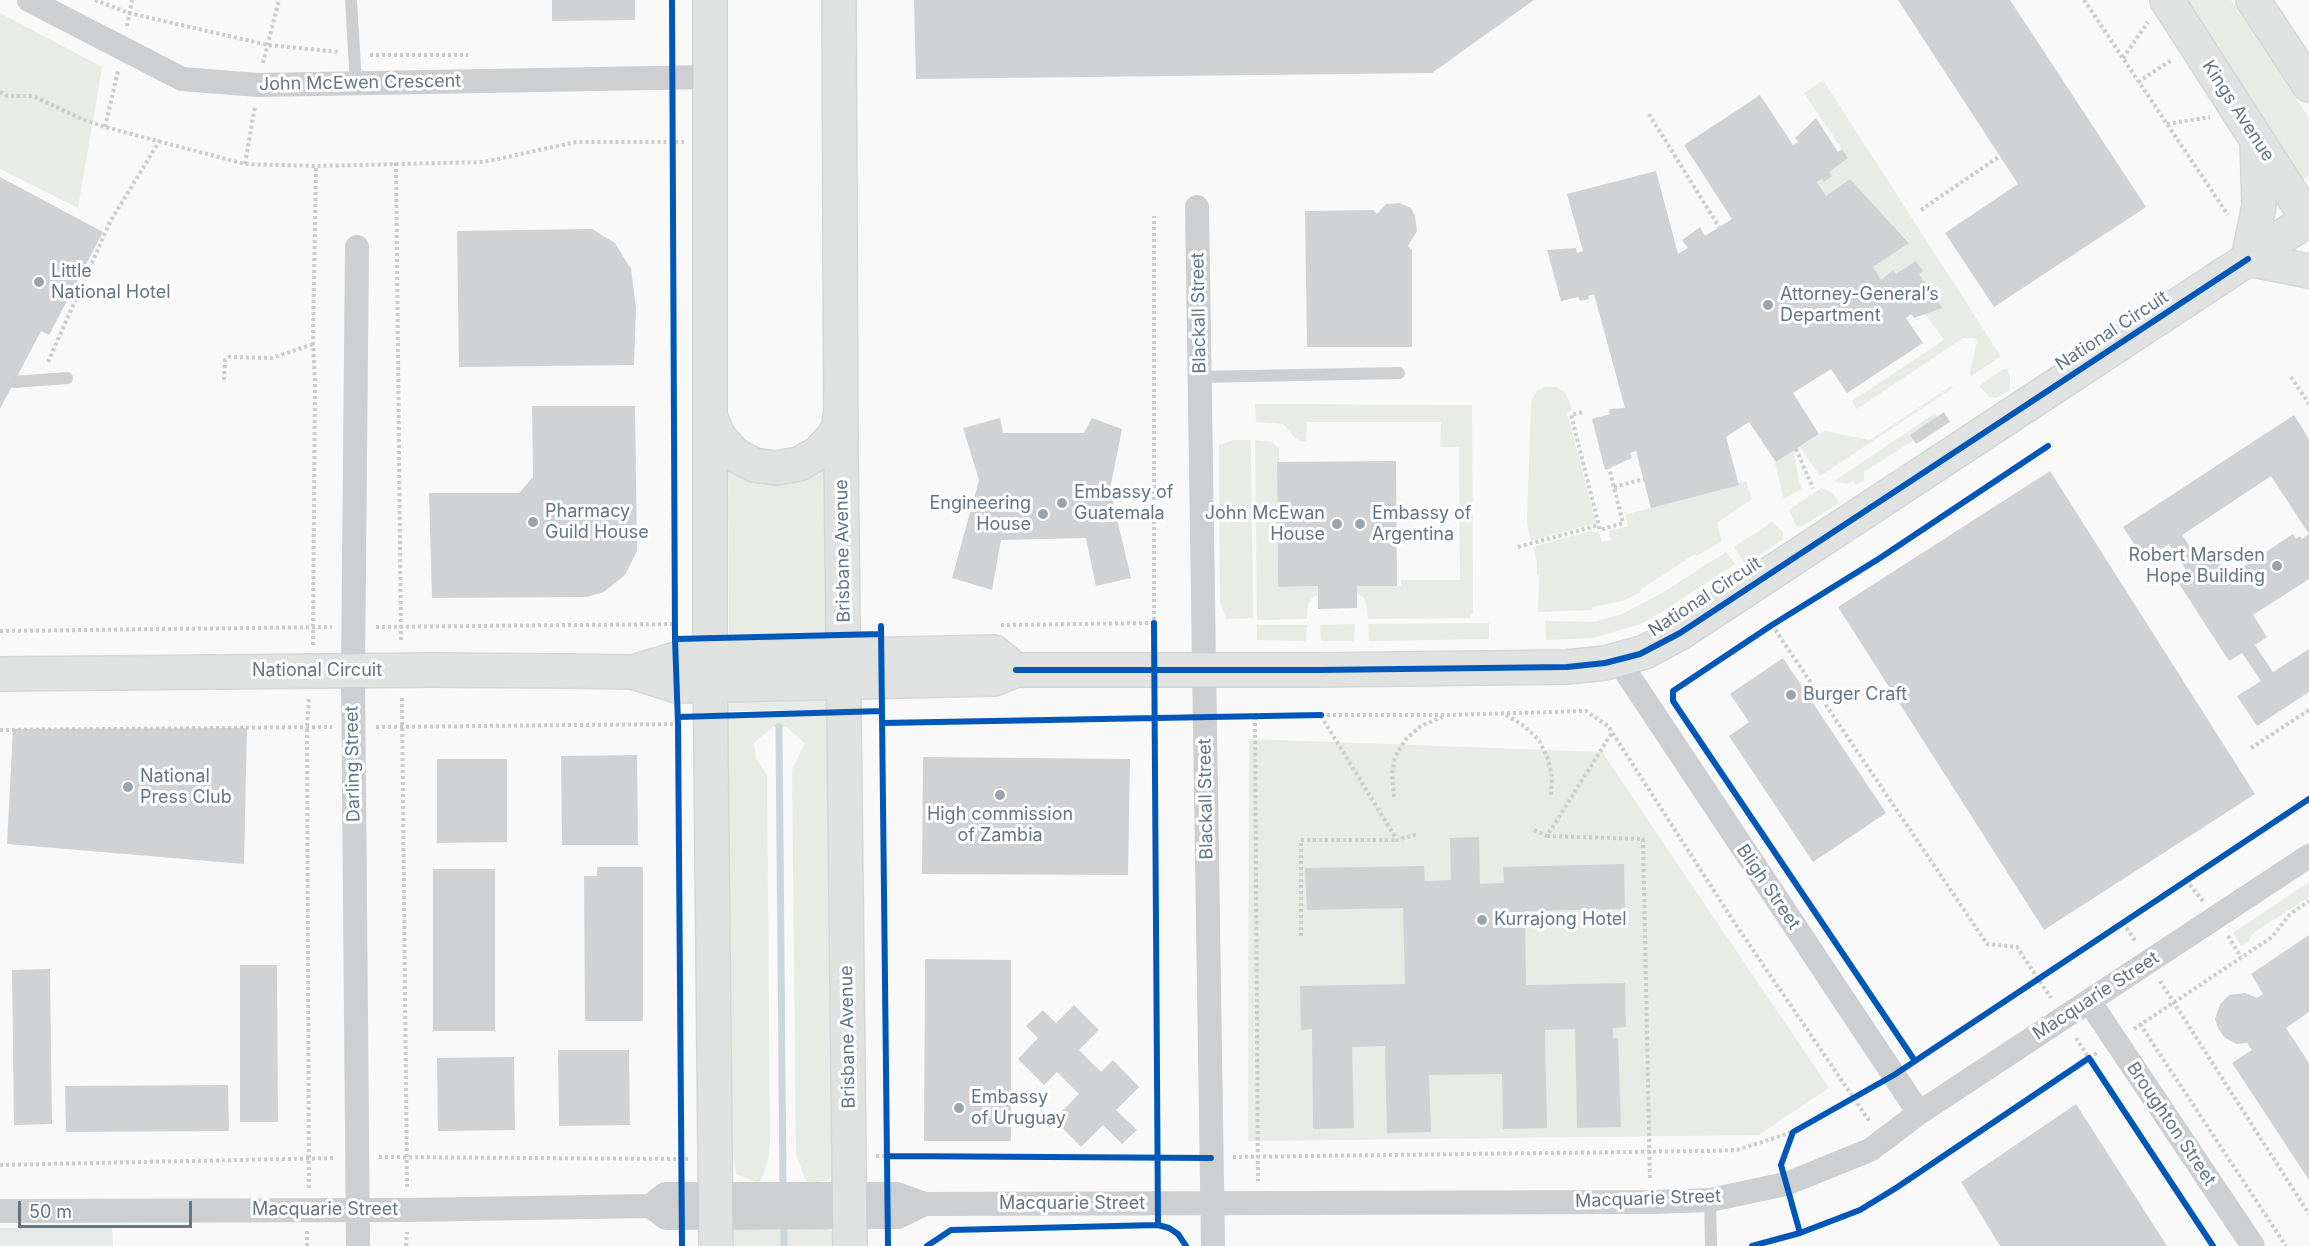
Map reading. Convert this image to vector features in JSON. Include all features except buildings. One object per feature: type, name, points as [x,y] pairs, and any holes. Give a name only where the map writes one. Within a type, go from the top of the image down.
[{"type":"main road","points":[[710,0],[710,672],[716,1219]]},
{"type":"main road","name":"Brisbane Avenue","points":[[839,0],[850,1219]]},
{"type":"main road","points":[[2253,0],[2309,85]]},
{"type":"main road","name":"Kings Avenue","points":[[2160,8],[2256,139],[2309,220]]},
{"type":"main road","points":[[2256,139],[2259,206],[2247,259],[2309,271]]},
{"type":"main road","name":"National Circuit","points":[[0,674],[402,670],[677,673],[844,669],[994,679],[1016,670],[1567,667],[1618,660],[1651,650],[1680,633],[2309,220]]},
{"type":"main road","points":[[710,416],[719,437],[734,454],[765,468],[788,467],[809,460],[827,446],[839,426],[841,404]]},
{"type":"street","name":"John McEwen Crescent","points":[[38,2],[182,79],[258,86],[710,77]]},
{"type":"street","name":"Blackall Street","points":[[1197,207],[1213,1246]]},
{"type":"street","name":"Darling Street","points":[[357,247],[352,671],[358,1246]]},
{"type":"street","name":"Bligh Street","points":[[1618,660],[1919,1113]]},
{"type":"street","name":"Macquarie Street","points":[[850,1219],[887,1194],[897,1194],[925,1204],[1650,1202],[1710,1200],[1786,1184],[1870,1150],[1919,1113],[2309,856]]},
{"type":"street","name":"Broughton Street","points":[[2089,1001],[2253,1246]]},
{"type":"street","name":"Macquarie Street","points":[[0,1211],[408,1210],[650,1206],[665,1194],[681,1194],[716,1219]]},
{"type":"street","name":"Macquarie Street","points":[[650,1206],[666,1218],[716,1219],[759,1206],[806,1206],[850,1219],[898,1217],[925,1204]]},
{"type":"lane","points":[[351,0],[356,84]]},
{"type":"lane","points":[[1200,377],[1399,373]]},
{"type":"lane","points":[[14,382],[67,378]]},
{"type":"lane","points":[[1710,1200],[1711,1246]]},
{"type":"path","points":[[95,0],[129,12],[268,45],[332,51]]},
{"type":"path","points":[[2084,0],[2227,216]]},
{"type":"path","points":[[2123,58],[2160,8]]},
{"type":"path","points":[[2138,82],[2175,57]]},
{"type":"path","points":[[0,92],[7,96],[33,96],[90,122],[245,164],[316,166],[484,162],[576,142],[691,143]]},
{"type":"path","points":[[1649,114],[1719,227]]},
{"type":"path","points":[[2167,124],[2219,116]]},
{"type":"path","points":[[673,131],[673,154]]},
{"type":"path","points":[[40,379],[110,222],[160,140]]},
{"type":"path","points":[[1922,210],[2000,156]]},
{"type":"path","points":[[396,163],[408,1210],[406,1246]]},
{"type":"path","points":[[1154,216],[1155,669]]},
{"type":"path","points":[[224,380],[225,360],[229,357],[272,358],[313,344]]},
{"type":"path","points":[[2291,377],[2309,404]]},
{"type":"path","points":[[1582,412],[1571,415],[1600,530],[1623,523],[1609,468]]},
{"type":"path","points":[[1796,449],[1813,488]]},
{"type":"path","points":[[1614,487],[1644,479]]},
{"type":"path","points":[[1518,548],[1599,525]]},
{"type":"path","points":[[675,612],[679,736]]},
{"type":"path","points":[[1762,631],[1782,619]]},
{"type":"path","points":[[1000,625],[1154,623]]},
{"type":"path","points":[[379,627],[675,624]]},
{"type":"path","points":[[1772,625],[1987,944],[2017,947],[2038,979]]},
{"type":"path","points":[[0,631],[340,627]]},
{"type":"path","points":[[1546,836],[1613,731],[1627,717],[1647,705]]},
{"type":"path","points":[[2251,748],[2309,710]]},
{"type":"path","points":[[1310,716],[1586,711],[1613,731],[1736,925],[1882,1140]]},
{"type":"path","points":[[1503,714],[1524,726],[1539,740],[1548,759],[1552,777],[1551,797]]},
{"type":"path","points":[[1321,715],[1397,840]]},
{"type":"path","points":[[1394,797],[1395,758],[1403,743],[1421,726],[1448,715]]},
{"type":"path","points":[[1246,717],[1266,716]]},
{"type":"path","points":[[1255,717],[1258,1203]]},
{"type":"path","points":[[377,727],[678,724]]},
{"type":"path","points":[[0,730],[336,727]]},
{"type":"path","points":[[1534,830],[1546,836],[1643,839],[1650,1202]]},
{"type":"path","points":[[1301,936],[1301,840],[1397,840],[1418,834]]},
{"type":"path","points":[[2177,886],[2196,874]]},
{"type":"path","points":[[2079,1065],[2272,937],[2290,914],[2309,902]]},
{"type":"path","points":[[2114,929],[2132,917]]},
{"type":"path","points":[[2123,923],[2309,1214]]},
{"type":"path","points":[[2029,985],[2048,972]]},
{"type":"path","points":[[2140,1024],[2286,1246]]},
{"type":"path","points":[[2089,1058],[2095,1068]]},
{"type":"path","points":[[1844,1104],[1894,1075]]},
{"type":"path","points":[[1211,1158],[1258,1155],[1737,1150],[1803,1127]]},
{"type":"path","points":[[1789,1143],[1793,1132]]},
{"type":"path","points":[[887,1144],[887,1194]]},
{"type":"path","points":[[680,1147],[681,1194]]},
{"type":"path","points":[[887,1156],[899,1156]]},
{"type":"path","points":[[0,1165],[406,1157],[681,1159]]},
{"type":"shaded area","points":[[2181,0],[2231,0],[2309,118],[2309,176],[2302,180]]},
{"type":"shaded area","points":[[0,13],[102,67],[78,208],[0,169]]},
{"type":"shaded area","points":[[1823,80],[2000,355],[1971,376],[1977,342],[1975,338],[1963,338],[1857,409],[1852,401],[1944,340],[1925,314],[1912,264],[1896,274],[1893,270],[1881,280],[1873,267],[1909,242],[1850,179],[1826,196],[1817,182],[1831,177],[1829,172],[1848,158],[1804,93]]},
{"type":"shaded area","points":[[2003,369],[2007,369],[2010,377],[2010,390],[1997,398],[1990,397],[1979,386]]},
{"type":"shaded area","points":[[1951,386],[1953,388],[1820,476],[1800,447],[1825,431],[1870,440]]},
{"type":"shaded area","points":[[1555,387],[1564,391],[1569,401],[1572,411],[1567,413],[1596,523],[1531,541],[1527,523],[1531,404],[1538,390]]},
{"type":"shaded area","points":[[1255,404],[1472,405],[1473,614],[1471,618],[1368,619],[1366,602],[1357,594],[1357,586],[1401,586],[1401,580],[1460,580],[1459,447],[1440,447],[1441,422],[1307,422],[1306,441],[1302,442],[1295,438],[1283,424],[1256,422]]},
{"type":"shaded area","points":[[1935,413],[1938,417],[1914,440],[1864,472],[1864,480],[1856,485],[1853,480],[1847,484],[1834,481]]},
{"type":"shaded area","points":[[1234,440],[1251,440],[1253,618],[1226,619],[1220,601],[1219,445]]},
{"type":"shaded area","points":[[1255,440],[1272,442],[1279,449],[1279,462],[1277,463],[1278,587],[1318,586],[1318,595],[1312,598],[1308,605],[1307,619],[1257,620]]},
{"type":"shaded area","points":[[1793,451],[1801,489],[1784,499],[1775,463]]},
{"type":"shaded area","points":[[825,458],[829,632],[729,634],[728,459]]},
{"type":"shaded area","points":[[1746,481],[1752,499],[1717,523],[1722,541],[1697,556],[1695,554],[1640,590],[1641,592],[1623,601],[1592,607],[1592,610],[1538,612],[1539,575],[1537,575],[1537,561],[1533,547],[1590,531],[1599,533],[1602,542],[1611,540],[1609,531],[1628,526],[1625,515]]},
{"type":"shaded area","points":[[1821,488],[1833,493],[1839,503],[1801,527],[1796,526],[1789,510]]},
{"type":"shaded area","points":[[1772,522],[1783,532],[1783,539],[1745,564],[1734,547]]},
{"type":"shaded area","points":[[1726,552],[1735,564],[1641,624],[1593,638],[1546,640],[1545,621],[1595,622],[1622,614],[1662,593]]},
{"type":"shaded area","points":[[1489,623],[1489,639],[1369,641],[1368,624]]},
{"type":"shaded area","points":[[1355,624],[1354,641],[1321,641],[1320,625]]},
{"type":"shaded area","points":[[1257,625],[1307,625],[1306,641],[1257,640]]},
{"type":"shaded area","points":[[829,701],[834,710],[725,711],[727,704],[731,702]]},
{"type":"shaded area","points":[[834,715],[838,1153],[832,1154],[832,1174],[828,1180],[810,1184],[805,1179],[796,1154],[792,770],[805,743],[786,727],[773,727],[754,743],[756,759],[767,775],[770,1143],[769,1156],[762,1179],[758,1183],[736,1174],[733,1157],[728,1157],[725,717]]},
{"type":"shaded area","name":"Kurrajong Hotel","points":[[1249,739],[1602,752],[1829,1088],[1759,1135],[1248,1141]]},
{"type":"shaded area","points":[[2309,882],[2309,897],[2252,934],[2249,941],[2241,946],[2233,933]]},
{"type":"shaded area","points":[[732,1224],[825,1227],[834,1233],[838,1246],[730,1246]]},
{"type":"shaded area","points":[[112,1227],[113,1246],[0,1246],[0,1228]]},
{"type":"waterway","points":[[779,727],[783,1189]]},
{"type":"waterway","points":[[784,1221],[784,1246]]},
{"type":"cycle path","points":[[672,0],[675,639],[678,724],[682,1246]]},
{"type":"cycle path","points":[[1016,670],[1567,667],[1605,663],[1640,654],[1680,633],[2248,259]]},
{"type":"cycle path","points":[[1915,1061],[1673,701],[1673,691],[1772,625],[1880,558],[2048,446]]},
{"type":"cycle path","points":[[1154,623],[1158,1225]]},
{"type":"cycle path","points":[[881,626],[888,1246]]},
{"type":"cycle path","points":[[675,639],[881,634]]},
{"type":"cycle path","points":[[678,717],[882,711]]},
{"type":"cycle path","points":[[883,723],[1321,715]]},
{"type":"cycle path","points":[[1800,1233],[1781,1165],[1793,1132],[1894,1075],[2309,799]]},
{"type":"cycle path","points":[[1752,1246],[1800,1233],[1860,1210],[2089,1058],[2213,1246]]},
{"type":"cycle path","points":[[887,1156],[1211,1158]]},
{"type":"cycle path","points":[[927,1246],[951,1230],[1158,1225],[1178,1234],[1186,1246]]},
{"type":"place","name":"Little National Hotel","points":[[39,282]]},
{"type":"place","name":"Attorney-General’s Department","points":[[1768,305]]},
{"type":"place","name":"Embassy of Guatemala","points":[[1062,503]]},
{"type":"place","name":"Engineering House","points":[[1043,514]]},
{"type":"place","name":"Pharmacy Guild House","points":[[533,522]]},
{"type":"place","name":"John McEwan House","points":[[1337,524]]},
{"type":"place","name":"Embassy of Argentina","points":[[1360,524]]},
{"type":"place","name":"Robert Marsden Hope Building","points":[[2277,566]]},
{"type":"place","name":"Burger Craft","points":[[1791,695]]},
{"type":"place","name":"National Press Club","points":[[128,787]]},
{"type":"place","name":"High commission of Zambia","points":[[1000,795]]},
{"type":"place","name":"Kurrajong Hotel","points":[[1482,920]]},
{"type":"place","name":"Embassy of Uruguay","points":[[959,1108]]}]
